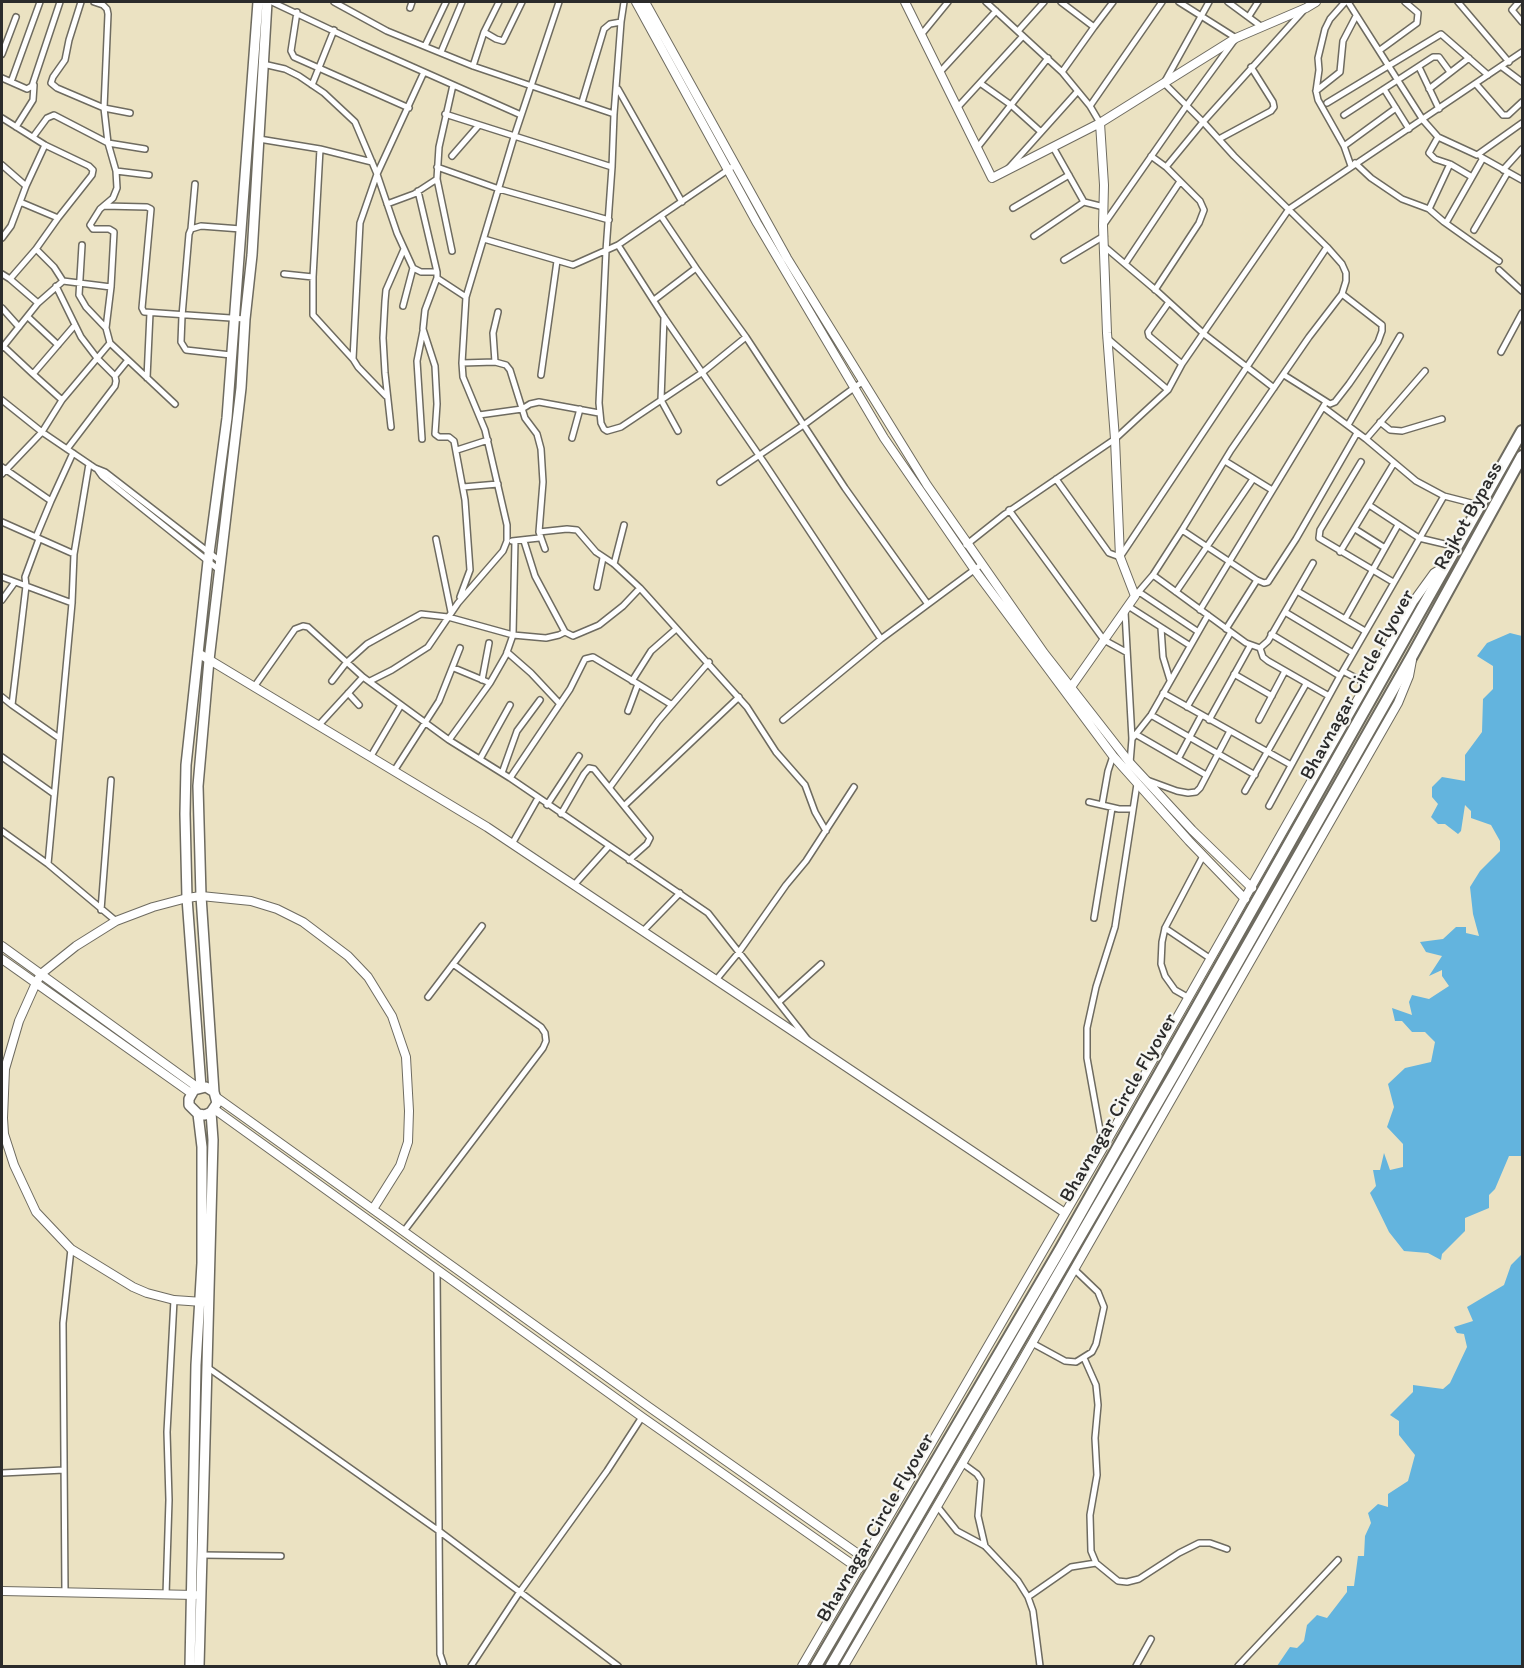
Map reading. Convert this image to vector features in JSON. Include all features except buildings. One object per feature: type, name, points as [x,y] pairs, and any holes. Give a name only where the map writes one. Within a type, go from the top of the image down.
[{"type":"highway","name":"Rajkot Bypass","points":[[1448,564],[1522,431]]},
{"type":"highway","name":"Rajkot Bypass","points":[[1412,656],[1522,456]]},
{"type":"highway","name":"Bhavnagar Circle Flyover","points":[[816,1666],[1061,1248],[1448,564]]},
{"type":"highway","name":"Bhavnagar Circle Flyover","points":[[831,1666],[1176,1071],[1412,656]]},
{"type":"main road","points":[[199,1666],[196,1595],[203,1302],[215,1094],[201,896],[198,786],[209,660],[240,398],[252,255],[259,140],[258,2]]},
{"type":"main road","points":[[190,1666],[201,1555],[206,1366],[202,1263],[202,1147],[198,1114],[189,1105],[196,1089],[187,898],[186,765],[228,397],[241,229],[258,63],[270,2]]},
{"type":"main road","points":[[228,397],[240,398]]},
{"type":"main road","points":[[196,1089],[210,1089],[215,1094]]},
{"type":"main road","points":[[198,1114],[205,1114],[213,1110]]},
{"type":"street","points":[[11,82],[40,2]]},
{"type":"street","points":[[2,78],[27,89],[32,86],[60,2]]},
{"type":"street","points":[[81,2],[69,40],[67,57],[51,83],[57,88],[104,108],[130,113]]},
{"type":"street","points":[[94,2],[103,5],[108,14],[104,108],[108,143],[116,171],[116,192],[113,198],[102,206],[90,225],[93,229],[109,229],[114,232],[106,328],[110,343],[175,404]]},
{"type":"street","points":[[270,2],[297,12],[521,115]]},
{"type":"street","points":[[334,2],[387,31],[473,66],[614,114]]},
{"type":"street","points":[[425,46],[446,2]]},
{"type":"street","points":[[441,52],[462,2]]},
{"type":"street","points":[[473,66],[484,32],[499,2]]},
{"type":"street","points":[[484,32],[503,41],[522,2]]},
{"type":"street","points":[[370,681],[423,650],[458,603],[502,551],[507,541],[507,525],[488,440],[463,377],[466,297],[514,137],[559,2]]},
{"type":"street","points":[[624,2],[614,114],[606,251],[599,413],[604,429],[612,431],[621,427],[703,372],[746,338]]},
{"type":"street","points":[[636,2],[732,167],[927,485],[1113,756],[1252,888]]},
{"type":"street","points":[[645,2],[732,167],[757,223],[884,438],[960,550],[1068,691],[1130,763],[1141,782],[1203,856],[1245,899]]},
{"type":"street","points":[[905,2],[992,178],[1100,123],[1236,38],[1316,2]]},
{"type":"street","points":[[921,35],[948,2]]},
{"type":"street","points":[[989,2],[1062,72],[1090,106],[1100,123],[1107,338],[1115,439],[1120,557],[1137,594],[1197,631]]},
{"type":"street","points":[[957,108],[980,83],[1044,2]]},
{"type":"street","points":[[1061,2],[1094,27]]},
{"type":"street","points":[[1062,72],[1113,2]]},
{"type":"street","points":[[1090,106],[1162,2]]},
{"type":"street","points":[[1179,2],[1236,38]]},
{"type":"street","points":[[1164,83],[1209,2]]},
{"type":"street","points":[[1228,2],[1262,27]]},
{"type":"street","points":[[1249,16],[1258,2]]},
{"type":"street","points":[[1499,261],[1429,209],[1402,199],[1351,166],[1344,146],[1318,100],[1316,92],[1318,58],[1325,29],[1330,19],[1346,2],[1390,65],[1423,120],[1438,136],[1522,180]]},
{"type":"street","points":[[1380,50],[1417,23],[1418,13],[1405,2]]},
{"type":"street","points":[[1458,2],[1509,62]]},
{"type":"street","points":[[1519,2],[1512,10],[1522,22]]},
{"type":"street","points":[[1166,167],[1203,122],[1306,8]]},
{"type":"street","points":[[940,72],[996,11]]},
{"type":"street","points":[[297,12],[292,55],[408,108]]},
{"type":"street","points":[[1316,92],[1340,72],[1343,41],[1356,16]]},
{"type":"street","points":[[2,54],[16,17]]},
{"type":"street","points":[[582,102],[604,29],[610,24],[621,22]]},
{"type":"street","points":[[312,85],[334,30]]},
{"type":"street","points":[[1327,103],[1441,34],[1488,75]]},
{"type":"street","points":[[1103,226],[1236,38]]},
{"type":"street","points":[[960,550],[1009,510],[1115,439],[1168,390],[1182,364],[1289,209],[1522,52]]},
{"type":"street","points":[[1344,115],[1436,56],[1442,60],[1450,72]]},
{"type":"street","points":[[977,148],[1048,58]]},
{"type":"street","points":[[1429,89],[1469,58]]},
{"type":"street","points":[[258,63],[292,72],[312,85],[355,122],[413,268],[437,275],[466,297]]},
{"type":"street","points":[[1419,67],[1439,109]]},
{"type":"street","points":[[1502,67],[1522,82]]},
{"type":"street","points":[[1219,140],[1274,107],[1274,102],[1251,68]]},
{"type":"street","points":[[353,359],[360,223],[377,174],[424,72]]},
{"type":"street","points":[[16,127],[33,100],[35,80]]},
{"type":"street","points":[[980,83],[1011,105],[1041,132]]},
{"type":"street","points":[[1068,691],[1153,575],[1274,388],[1342,294],[1346,273],[1342,264],[1327,247],[1164,83]]},
{"type":"street","points":[[1476,84],[1503,115],[1508,115],[1522,102]]},
{"type":"street","points":[[452,251],[437,179],[437,167],[445,114],[453,85]]},
{"type":"street","points":[[617,87],[682,202]]},
{"type":"street","points":[[1384,89],[1409,129]]},
{"type":"street","points":[[1007,170],[1077,92]]},
{"type":"street","points":[[1344,146],[1396,108]]},
{"type":"street","points":[[445,114],[612,167]]},
{"type":"street","points":[[33,137],[47,118],[54,115],[108,143],[145,149]]},
{"type":"street","points":[[2,118],[45,145],[93,170],[92,175],[57,218],[36,249],[10,279]]},
{"type":"street","points":[[1477,155],[1522,123]]},
{"type":"street","points":[[452,156],[479,125]]},
{"type":"street","points":[[1438,136],[1429,153],[1435,159],[1450,164],[1472,177]]},
{"type":"street","points":[[259,140],[320,149],[372,162]]},
{"type":"street","points":[[2,238],[11,226],[45,145]]},
{"type":"street","points":[[1053,147],[1084,202],[1104,207]]},
{"type":"street","points":[[320,149],[313,315],[386,396]]},
{"type":"street","points":[[1474,230],[1505,171],[1522,149]]},
{"type":"street","points":[[1151,156],[1166,167],[1179,183],[1200,201],[1204,210],[1199,223],[1155,290]]},
{"type":"street","points":[[1446,223],[1483,158]]},
{"type":"street","points":[[1429,209],[1450,164]]},
{"type":"street","points":[[2,165],[26,186]]},
{"type":"street","points":[[437,167],[499,189],[609,220]]},
{"type":"street","points":[[484,239],[573,265],[618,245],[732,167]]},
{"type":"street","points":[[116,171],[149,175]]},
{"type":"street","points":[[1012,208],[1069,175]]},
{"type":"street","points":[[387,204],[418,191],[437,179]]},
{"type":"street","points":[[1125,264],[1179,183]]},
{"type":"street","points":[[195,184],[182,316],[182,342],[186,350],[231,355]]},
{"type":"street","points":[[418,191],[437,275],[427,300],[417,362],[422,439]]},
{"type":"street","points":[[20,202],[57,218]]},
{"type":"street","points":[[1034,236],[1084,202]]},
{"type":"street","points":[[102,206],[151,209],[142,308],[144,312],[245,319]]},
{"type":"street","points":[[661,216],[805,424],[845,488],[927,603]]},
{"type":"street","points":[[191,229],[201,226],[241,229]]},
{"type":"street","points":[[1064,260],[1104,236]]},
{"type":"street","points":[[82,245],[80,298],[106,328]]},
{"type":"street","points":[[618,245],[880,639]]},
{"type":"street","points":[[1120,557],[1327,247]]},
{"type":"street","points":[[1105,248],[1204,334],[1274,388]]},
{"type":"street","points":[[36,249],[54,267],[63,281],[79,285],[111,287]]},
{"type":"street","points":[[392,426],[386,396],[383,338],[385,301],[386,290],[404,249]]},
{"type":"street","points":[[541,375],[557,261]]},
{"type":"street","points":[[403,306],[413,268]]},
{"type":"street","points":[[654,300],[696,268]]},
{"type":"street","points":[[1499,270],[1522,291]]},
{"type":"street","points":[[2,274],[38,303]]},
{"type":"street","points":[[284,274],[313,277]]},
{"type":"street","points":[[62,400],[2,346],[38,303],[63,281]]},
{"type":"street","points":[[56,286],[81,337],[115,376]]},
{"type":"street","points":[[1200,610],[1324,405],[1335,402],[1340,397],[1378,342],[1382,325],[1342,294]]},
{"type":"street","points":[[1168,302],[1148,332],[1149,336],[1182,364]]},
{"type":"street","points":[[2,308],[19,327]]},
{"type":"street","points":[[495,362],[494,333],[498,312]]},
{"type":"street","points":[[147,378],[150,313]]},
{"type":"street","points":[[1501,352],[1522,313]]},
{"type":"street","points":[[28,317],[58,345]]},
{"type":"street","points":[[664,317],[662,400],[678,431]]},
{"type":"street","points":[[33,374],[75,325]]},
{"type":"street","points":[[423,329],[435,366],[437,404],[435,434],[439,437],[452,438],[463,487],[470,561],[468,578],[458,603]]},
{"type":"street","points":[[1347,425],[1400,336]]},
{"type":"street","points":[[1107,338],[1168,390]]},
{"type":"street","points":[[51,501],[3,470],[42,432],[62,400],[110,343]]},
{"type":"street","points":[[67,449],[115,386],[115,376],[128,360]]},
{"type":"street","points":[[462,363],[495,362],[506,365],[510,370],[525,418],[537,434],[543,457],[539,535],[545,549]]},
{"type":"street","points":[[1366,439],[1425,371]]},
{"type":"street","points":[[1284,375],[1416,481],[1444,496],[1481,505]]},
{"type":"street","points":[[720,482],[805,424],[862,381]]},
{"type":"street","points":[[2,400],[42,432],[96,468],[102,476],[221,567]]},
{"type":"street","points":[[479,415],[522,410],[538,402],[599,413]]},
{"type":"street","points":[[572,438],[580,409]]},
{"type":"street","points":[[1380,423],[1394,432],[1442,419]]},
{"type":"street","points":[[1182,530],[1257,580],[1268,582],[1358,433]]},
{"type":"street","points":[[456,450],[488,440]]},
{"type":"street","points":[[12,705],[26,573],[51,501],[73,453]]},
{"type":"street","points":[[1225,461],[1272,490]]},
{"type":"street","points":[[1361,462],[1320,530],[1319,538],[1322,542],[1394,582]]},
{"type":"street","points":[[1340,552],[1394,463]]},
{"type":"street","points":[[48,864],[72,603],[74,554],[90,464]]},
{"type":"street","points":[[1056,479],[1109,553],[1120,557]]},
{"type":"street","points":[[1176,592],[1254,479]]},
{"type":"street","points":[[463,487],[498,484]]},
{"type":"street","points":[[1269,806],[1365,631],[1444,496]]},
{"type":"street","points":[[1369,505],[1419,538],[1457,548]]},
{"type":"street","points":[[1009,510],[1104,640],[1126,652]]},
{"type":"street","points":[[2,523],[74,554]]},
{"type":"street","points":[[614,564],[624,525]]},
{"type":"street","points":[[1345,619],[1398,525]]},
{"type":"street","points":[[507,541],[524,541],[567,529],[577,530],[596,552],[614,564],[640,588],[739,697],[776,752],[805,785],[815,812],[826,831]]},
{"type":"street","points":[[1355,529],[1385,548]]},
{"type":"street","points":[[436,539],[449,615]]},
{"type":"street","points":[[449,740],[490,683],[507,652],[513,635],[515,541]]},
{"type":"street","points":[[524,541],[535,576],[565,632],[573,636],[599,625],[623,606],[640,588]]},
{"type":"street","points":[[209,556],[221,567]]},
{"type":"street","points":[[597,587],[603,558]]},
{"type":"street","points":[[1260,648],[1268,641],[1313,563]]},
{"type":"street","points":[[783,720],[880,639],[982,564]]},
{"type":"street","points":[[802,1666],[1103,1148],[1413,602],[1434,573],[1448,564]]},
{"type":"street","points":[[1153,575],[1228,631],[1251,646],[1260,648]]},
{"type":"street","points":[[2,577],[72,603]]},
{"type":"street","points":[[1187,707],[1257,580]]},
{"type":"street","points":[[2,600],[15,582]]},
{"type":"street","points":[[1297,591],[1365,631]]},
{"type":"street","points":[[1126,609],[1189,645]]},
{"type":"street","points":[[1126,609],[1126,652],[1135,737],[1130,763]]},
{"type":"street","points":[[1285,612],[1353,653]]},
{"type":"street","points":[[332,681],[346,663],[367,644],[422,614],[449,615],[513,635],[546,638],[565,632]]},
{"type":"street","points":[[1135,737],[1151,714],[1208,615]]},
{"type":"street","points":[[254,687],[298,627],[303,626],[316,633],[363,677],[449,740],[510,778],[708,913],[809,1041]]},
{"type":"street","points":[[1161,628],[1163,657],[1170,680]]},
{"type":"street","points":[[632,681],[651,651],[676,629]]},
{"type":"street","points":[[1271,634],[1341,674],[1366,684]]},
{"type":"street","points":[[482,680],[489,643]]},
{"type":"street","points":[[1209,720],[1251,646]]},
{"type":"street","points":[[394,771],[443,694],[460,648]]},
{"type":"street","points":[[1260,648],[1263,657],[1329,696]]},
{"type":"street","points":[[507,652],[531,673],[560,704]]},
{"type":"street","points":[[198,653],[371,756],[512,844],[1065,1213]]},
{"type":"street","points":[[844,1666],[1032,1343],[1398,703],[1409,676],[1412,656]]},
{"type":"street","points":[[510,778],[560,704],[587,657],[593,657],[672,705]]},
{"type":"street","points":[[610,787],[672,705],[709,662]]},
{"type":"street","points":[[454,668],[490,683]]},
{"type":"street","points":[[1258,720],[1285,672]]},
{"type":"street","points":[[1234,674],[1272,696]]},
{"type":"street","points":[[318,726],[363,677]]},
{"type":"street","points":[[628,711],[638,684]]},
{"type":"street","points":[[1245,790],[1306,684]]},
{"type":"street","points":[[348,693],[359,705]]},
{"type":"street","points":[[1163,693],[1291,765]]},
{"type":"street","points":[[2,697],[59,738]]},
{"type":"street","points":[[625,805],[739,697]]},
{"type":"street","points":[[502,773],[518,731],[540,700]]},
{"type":"street","points":[[371,756],[401,705]]},
{"type":"street","points":[[480,759],[510,705]]},
{"type":"street","points":[[1151,714],[1255,775]]},
{"type":"street","points":[[1178,759],[1201,716]]},
{"type":"street","points":[[1141,782],[1192,793],[1200,788],[1230,731]]},
{"type":"street","points":[[1135,737],[1206,776]]},
{"type":"street","points":[[547,805],[579,756]]},
{"type":"street","points":[[1102,805],[1105,781],[1113,756]]},
{"type":"street","points":[[2,757],[54,794]]},
{"type":"street","points":[[561,814],[589,768],[598,771],[650,838],[647,844],[629,860]]},
{"type":"street","points":[[101,910],[111,780]]},
{"type":"street","points":[[1103,1148],[1087,1058],[1087,1028],[1096,987],[1115,927],[1133,809],[1141,782]]},
{"type":"street","points":[[716,980],[739,952],[826,831],[854,787]]},
{"type":"street","points":[[512,844],[538,798]]},
{"type":"street","points":[[1089,802],[1133,809]]},
{"type":"street","points":[[1094,918],[1112,807]]},
{"type":"street","points":[[2,831],[48,864],[116,921]]},
{"type":"street","points":[[574,885],[609,846]]},
{"type":"street","points":[[1189,998],[1175,990],[1165,976],[1161,963],[1165,928],[1203,856]]},
{"type":"street","points":[[643,931],[680,893]]},
{"type":"street","points":[[203,1302],[174,1300],[147,1293],[133,1287],[71,1249],[36,1212],[3,1135],[3,1068],[19,1020],[36,983],[41,974],[76,946],[116,921],[153,907],[187,898],[201,896],[251,901],[277,909],[303,922],[348,956],[368,977],[392,1016],[406,1058],[410,1111],[408,1142],[400,1166],[373,1209]]},
{"type":"street","points":[[428,997],[482,926]]},
{"type":"street","points":[[1165,928],[1211,959]]},
{"type":"street","points":[[2,946],[196,1089]]},
{"type":"street","points":[[2,959],[196,1089]]},
{"type":"street","points":[[404,1231],[546,1041],[541,1027],[453,964]]},
{"type":"street","points":[[779,1002],[821,964]]},
{"type":"street","points":[[215,1094],[649,1407],[864,1558]]},
{"type":"street","points":[[213,1110],[859,1569]]},
{"type":"street","points":[[65,1592],[63,1323],[71,1249]]},
{"type":"street","points":[[437,1269],[440,1654],[444,1666]]},
{"type":"street","points":[[1032,1343],[1065,1361],[1076,1362],[1092,1352],[1096,1344],[1104,1307],[1098,1292],[1074,1269]]},
{"type":"street","points":[[166,1595],[170,1500],[167,1432],[174,1300]]},
{"type":"street","points":[[1084,1358],[1096,1385],[1098,1405],[1095,1438],[1097,1475],[1090,1515],[1091,1551],[1096,1563],[1118,1581],[1127,1582],[1139,1579],[1179,1553],[1199,1544],[1210,1543],[1227,1549]]},
{"type":"street","points":[[206,1366],[439,1531],[618,1666]]},
{"type":"street","points":[[471,1666],[642,1417]]},
{"type":"street","points":[[962,1463],[981,1480],[978,1516],[985,1546]]},
{"type":"street","points":[[2,1473],[64,1470]]},
{"type":"street","points":[[937,1506],[957,1531],[985,1546],[1018,1581],[1033,1611],[1040,1666]]},
{"type":"street","points":[[201,1555],[281,1556]]},
{"type":"street","points":[[1238,1666],[1338,1560]]},
{"type":"street","points":[[1028,1597],[1071,1567],[1096,1563]]},
{"type":"street","points":[[2,1591],[196,1595]]},
{"type":"street","points":[[1136,1666],[1151,1639]]},
{"type":"water","points":[[1510,633],[1522,636],[1522,1156],[1509,1156],[1495,1189],[1489,1195],[1489,1208],[1465,1218],[1465,1231],[1442,1254],[1441,1260],[1428,1253],[1404,1251],[1389,1232],[1370,1193],[1376,1186],[1373,1170],[1380,1170],[1384,1153],[1390,1170],[1403,1167],[1403,1144],[1387,1127],[1394,1107],[1388,1084],[1405,1068],[1431,1062],[1435,1042],[1425,1032],[1412,1032],[1402,1021],[1395,1021],[1392,1008],[1412,1015],[1409,1002],[1412,995],[1429,999],[1449,986],[1442,976],[1442,970],[1429,976],[1442,956],[1426,952],[1420,942],[1443,939],[1456,927],[1466,927],[1466,933],[1479,936],[1473,914],[1470,887],[1480,871],[1500,851],[1500,841],[1491,825],[1471,818],[1471,811],[1465,805],[1461,831],[1458,834],[1445,824],[1438,824],[1431,817],[1438,804],[1432,797],[1432,787],[1442,777],[1465,781],[1465,755],[1482,732],[1483,699],[1493,689],[1493,666],[1477,656],[1487,643]]},
{"type":"water","points":[[1522,1243],[1522,1666],[1277,1666],[1290,1647],[1297,1648],[1304,1641],[1307,1625],[1317,1615],[1327,1618],[1347,1592],[1347,1586],[1354,1586],[1358,1556],[1364,1556],[1365,1536],[1371,1523],[1368,1513],[1378,1504],[1388,1507],[1388,1494],[1408,1481],[1415,1455],[1399,1435],[1399,1421],[1390,1415],[1413,1392],[1413,1385],[1443,1389],[1450,1383],[1467,1347],[1464,1334],[1457,1333],[1454,1327],[1473,1321],[1467,1307],[1504,1285],[1511,1265],[1521,1255]]}]
